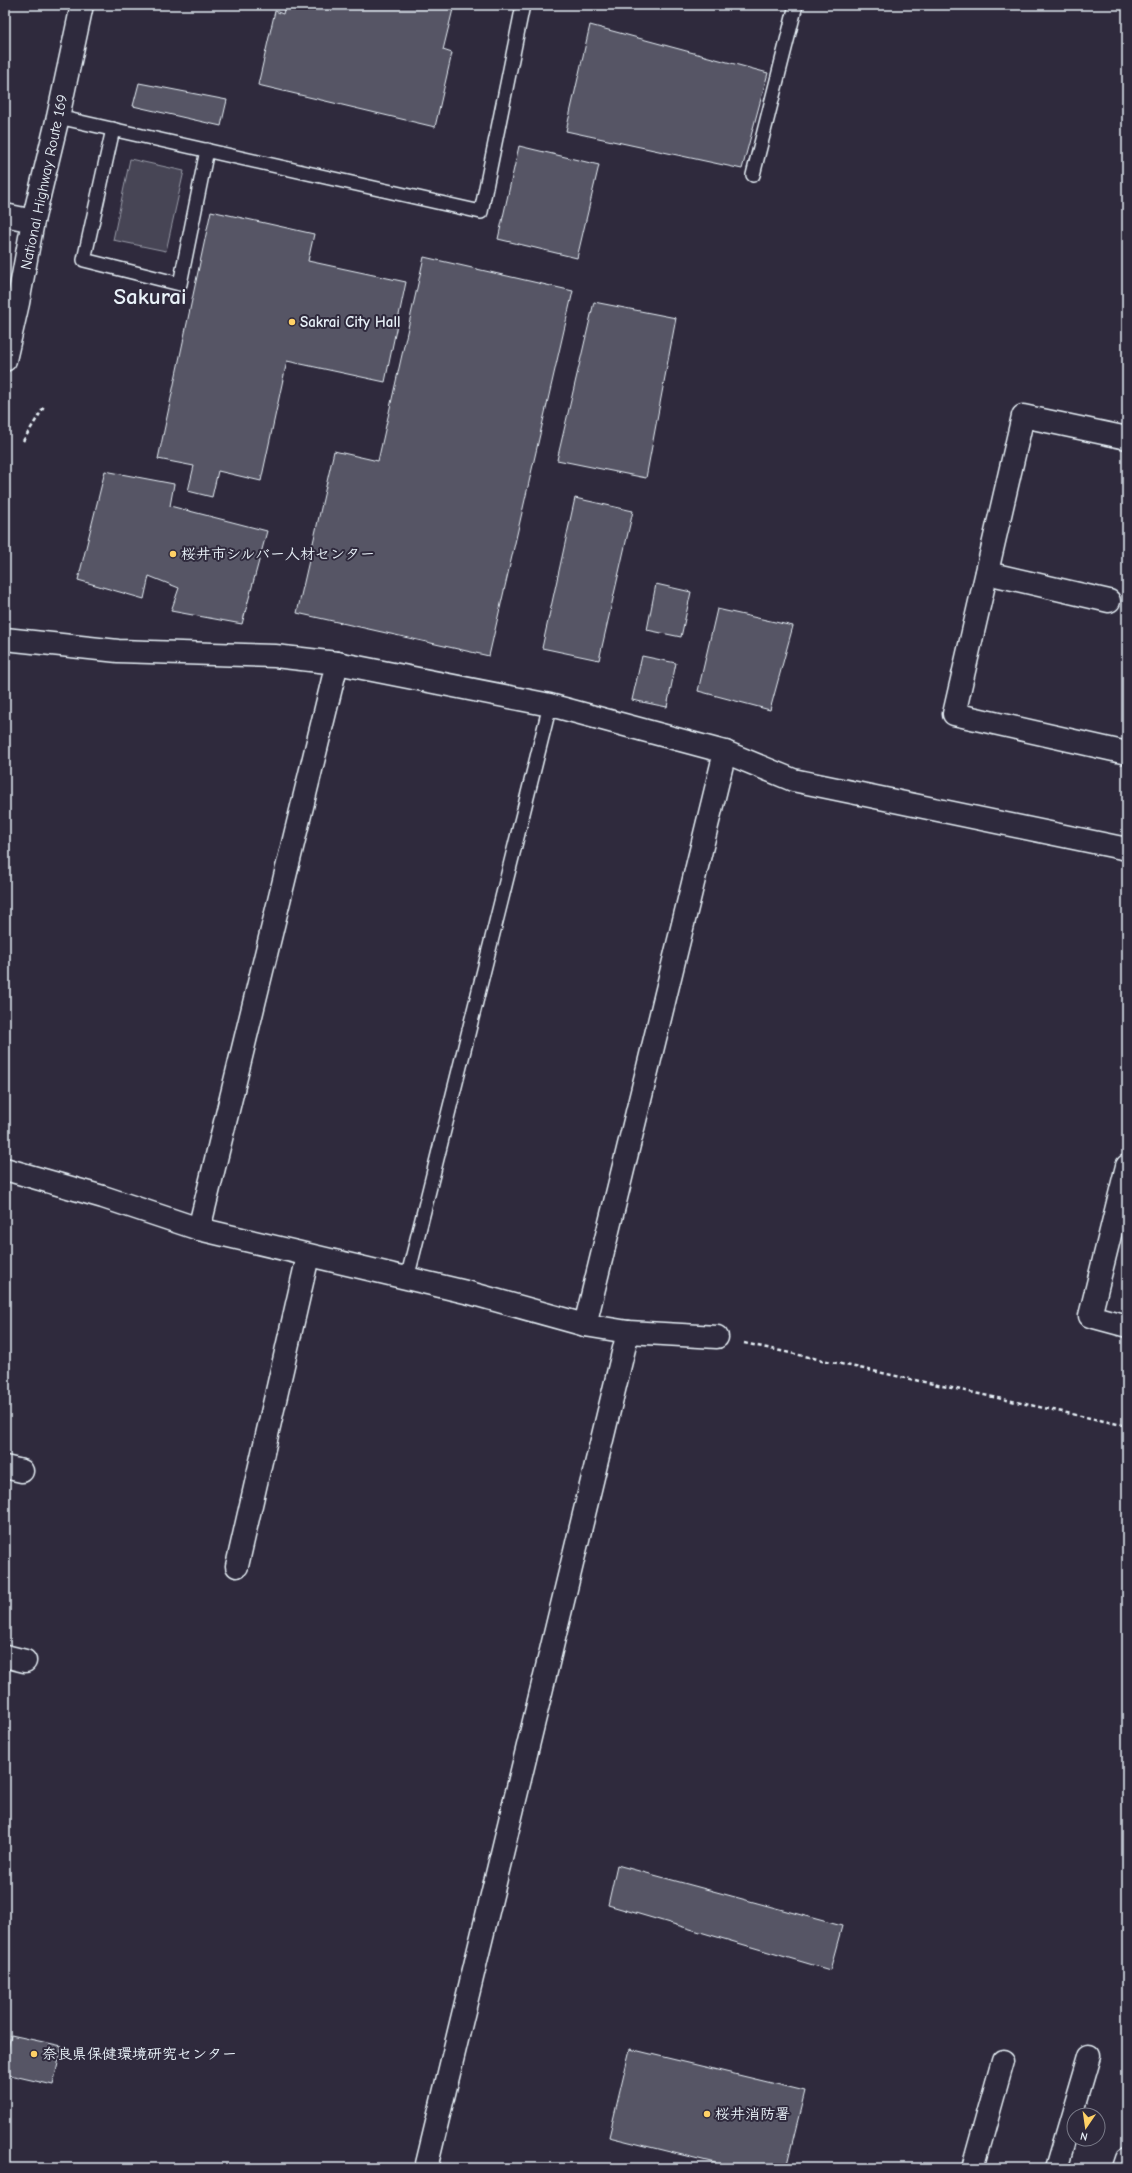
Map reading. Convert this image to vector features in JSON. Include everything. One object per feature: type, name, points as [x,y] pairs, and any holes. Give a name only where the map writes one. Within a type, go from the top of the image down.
[{"type":"main road","name":"National Highway Route 169","points":[[5,360],[12,301],[58,117],[82,5]]},
{"type":"main road","points":[[5,215],[33,221]]},
{"type":"main road","points":[[1127,438],[1023,416],[954,714],[1127,753]]},
{"type":"main road","points":[[987,573],[1109,601]]},
{"type":"main road","points":[[5,639],[118,651],[275,656],[337,663],[550,706],[725,752],[793,780],[1127,849]]},
{"type":"main road","points":[[199,1229],[337,663]]},
{"type":"main road","points":[[585,1325],[725,752]]},
{"type":"main road","points":[[1127,1166],[1090,1316],[1127,1326]]},
{"type":"main road","points":[[5,1168],[104,1197],[199,1229],[308,1256],[470,1293],[585,1325],[628,1332],[717,1337]]},
{"type":"main road","points":[[238,1566],[308,1256]]},
{"type":"main road","points":[[426,2168],[628,1332]]},
{"type":"main road","points":[[1056,2168],[1088,2056]]},
{"type":"main road","points":[[973,2168],[1003,2061]]},
{"type":"main road","points":[[1124,2168],[1127,2159]]},
{"type":"lane","points":[[58,117],[481,212],[523,5]]},
{"type":"lane","points":[[753,175],[796,5]]},
{"type":"lane","points":[[113,129],[84,260],[180,284],[207,150]]},
{"type":"lane","points":[[407,1279],[550,706]]},
{"type":"path","points":[[23,442],[44,406]]},
{"type":"path","points":[[717,1337],[1127,1426]]},
{"type":"shaded area","points":[[130,159],[184,171],[166,251],[113,240]]},
{"type":"building","points":[[285,5],[454,5],[443,50],[452,53],[435,127],[258,85],[275,11],[283,14]]},
{"type":"building","points":[[590,25],[768,73],[742,169],[566,131]]},
{"type":"building","points":[[139,83],[227,100],[221,126],[133,106]]},
{"type":"building","points":[[519,146],[599,165],[577,258],[498,239]]},
{"type":"building","name":"Sakrai City Hall","points":[[211,211],[314,234],[308,261],[406,282],[385,382],[287,361],[261,481],[218,471],[212,497],[188,491],[194,466],[158,459]]},
{"type":"building","points":[[424,257],[573,291],[489,656],[297,613],[334,451],[378,461]]},
{"type":"building","points":[[594,302],[676,318],[646,478],[557,460]]},
{"type":"building","name":"桜井市シルバー人材センター","points":[[105,471],[174,484],[170,506],[267,531],[242,624],[171,611],[179,588],[149,576],[144,599],[78,580]]},
{"type":"building","points":[[575,498],[633,511],[599,660],[542,648]]},
{"type":"building","points":[[656,584],[691,592],[681,637],[647,630]]},
{"type":"building","points":[[717,609],[793,626],[770,710],[698,691]]},
{"type":"building","points":[[642,656],[676,663],[667,707],[632,700]]},
{"type":"building","points":[[617,1865],[842,1926],[830,1970],[608,1905]]},
{"type":"building","name":"奈良県保健環境研究センター","points":[[11,2035],[62,2046],[53,2085],[5,2074],[5,2062]]},
{"type":"building","name":"桜井消防署","points":[[630,2049],[805,2091],[786,2168],[714,2168],[715,2163],[609,2137]]},
{"type":"place","name":"Sakrai City Hall","points":[[292,322]]},
{"type":"place","name":"桜井市シルバー人材センター","points":[[173,554]]},
{"type":"place","name":"奈良県保健環境研究センター","points":[[34,2054]]},
{"type":"place","name":"桜井消防署","points":[[707,2114]]},
{"type":"district","name":"Sakurai","points":[[150,296]]}]
